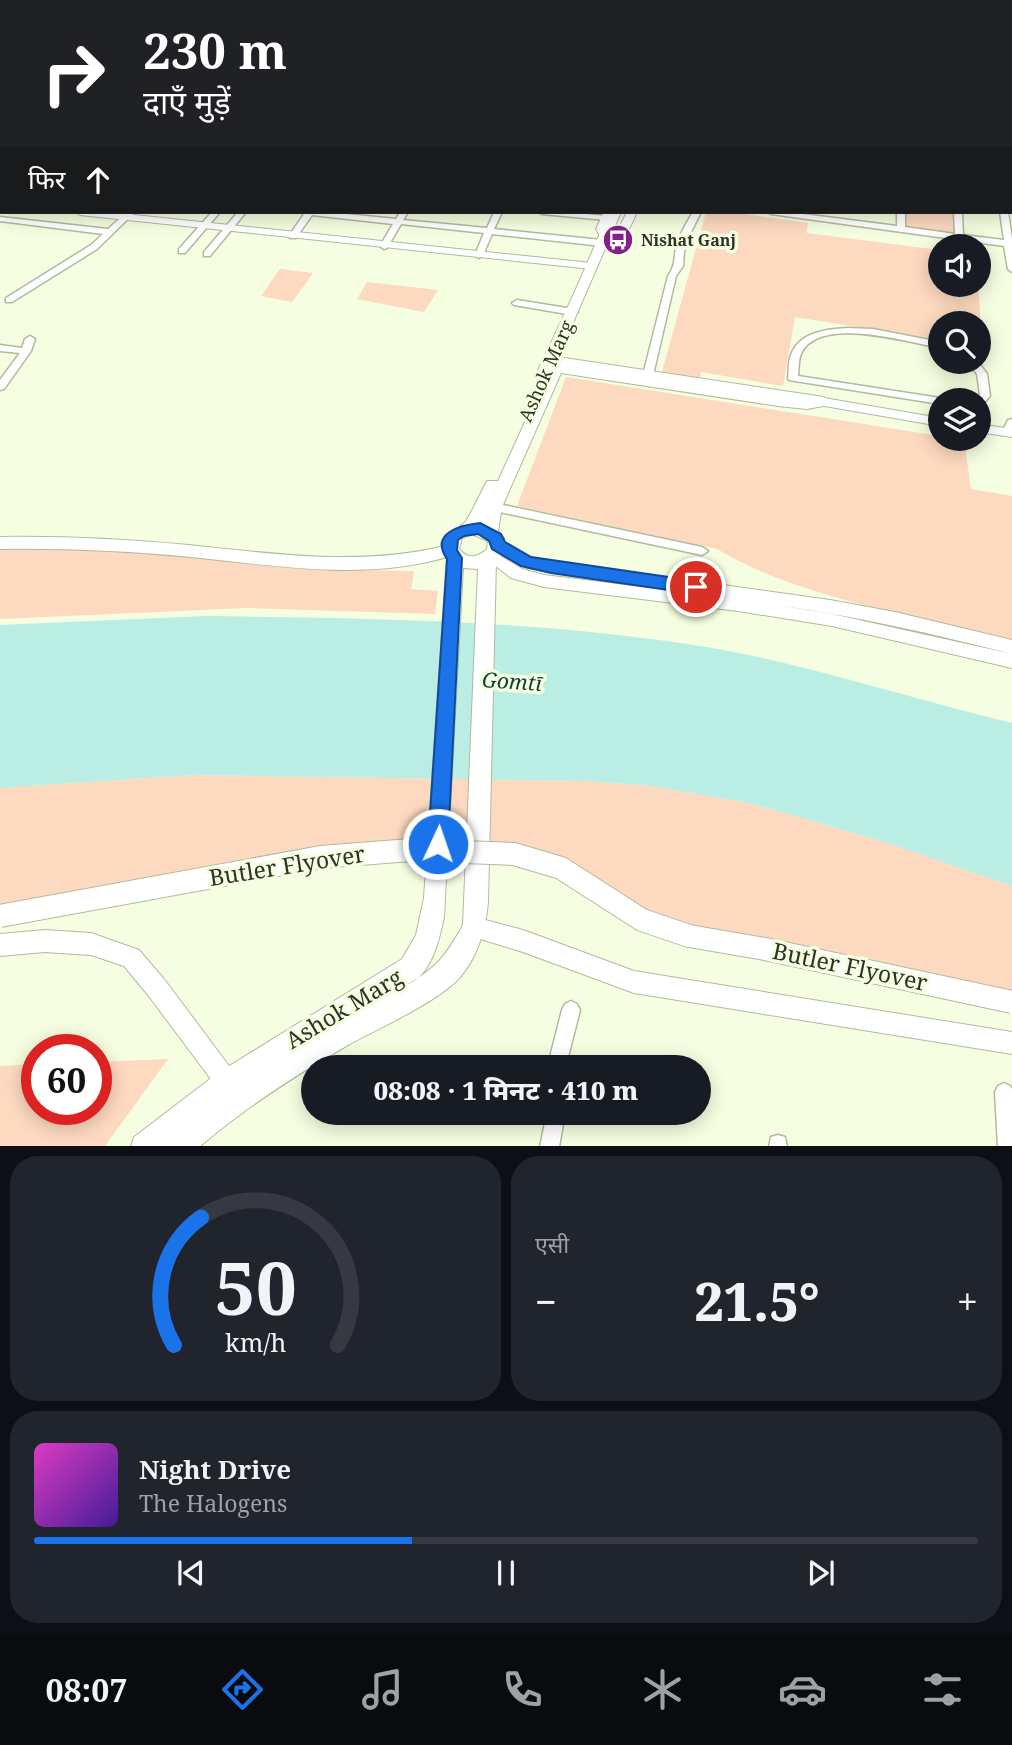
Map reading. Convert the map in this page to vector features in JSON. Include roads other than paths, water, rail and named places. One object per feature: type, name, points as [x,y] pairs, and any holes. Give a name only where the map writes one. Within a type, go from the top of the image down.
[{"type":"main road","name":"Ashok Marg","points":[[144,1146],[227,1082],[411,968],[424,952],[435,898],[452,561],[449,543],[453,536],[470,528],[511,450],[554,364],[610,226]]},
{"type":"main road","name":"Ashok Marg","points":[[177,1146],[236,1098],[300,1058],[431,985],[453,967],[474,928],[494,507],[610,226]]},
{"type":"main road","points":[[554,364],[807,397],[824,402]]},
{"type":"main road","points":[[554,364],[559,368],[778,401],[807,404],[824,402]]},
{"type":"main road","points":[[452,561],[474,564],[491,554],[470,528]]},
{"type":"main road","points":[[411,968],[431,985]]},
{"type":"street","points":[[9,300],[68,265],[111,232],[129,214],[293,236],[592,266]]},
{"type":"street","points":[[182,251],[214,214]]},
{"type":"street","points":[[207,254],[240,214]]},
{"type":"street","points":[[293,236],[308,214]]},
{"type":"street","points":[[327,214],[490,231],[610,226]]},
{"type":"street","points":[[384,246],[403,214]]},
{"type":"street","points":[[480,255],[497,214]]},
{"type":"street","points":[[552,214],[610,226]]},
{"type":"street","name":"Ashok Marg","points":[[610,226],[624,230],[631,214]]},
{"type":"street","points":[[648,375],[672,276],[679,266],[678,258],[688,227],[696,214]]},
{"type":"street","points":[[846,222],[847,214]]},
{"type":"street","points":[[901,214],[901,230]]},
{"type":"street","points":[[958,214],[959,234]]},
{"type":"street","points":[[1004,214],[1011,244],[1012,269]]},
{"type":"street","points":[[816,215],[846,222],[934,234]]},
{"type":"street","points":[[0,219],[111,232]]},
{"type":"street","points":[[991,241],[1011,244]]},
{"type":"street","points":[[517,303],[573,312]]},
{"type":"street","points":[[928,343],[853,331],[822,331],[806,338],[796,349],[792,366],[793,378],[928,399]]},
{"type":"street","points":[[0,387],[26,351],[30,339]]},
{"type":"street","points":[[0,348],[26,351]]},
{"type":"street","points":[[919,398],[920,418]]},
{"type":"street","points":[[824,402],[928,420]]},
{"type":"street","points":[[991,428],[1010,429]]},
{"type":"street","points":[[494,507],[702,551]]},
{"type":"street","points":[[0,543],[49,542],[146,547],[320,564],[374,566],[424,559],[452,561]]},
{"type":"street","points":[[491,554],[517,574],[544,582],[738,605],[895,618],[1012,647]]},
{"type":"street","points":[[831,613],[1012,661]]},
{"type":"street","name":"Butler Flyover","points":[[0,916],[321,857],[411,850],[514,854],[561,868],[642,920],[689,936],[765,948],[1012,1002]]},
{"type":"street","points":[[474,928],[523,941],[634,982],[1012,1043]]},
{"type":"street","points":[[0,945],[45,941],[90,944],[131,958],[227,1082]]},
{"type":"street","points":[[560,1055],[571,1010]]},
{"type":"street","points":[[1004,1092],[1007,1146]]},
{"type":"street","points":[[549,1146],[553,1125]]},
{"type":"water","name":"Gomtī","points":[[205,616],[446,622],[627,636],[769,659],[1012,723],[1012,886],[888,843],[753,804],[652,786],[585,781],[193,775],[0,788],[0,625]]},
{"type":"place","name":"Nishat Ganj","points":[[618,240]]}]
